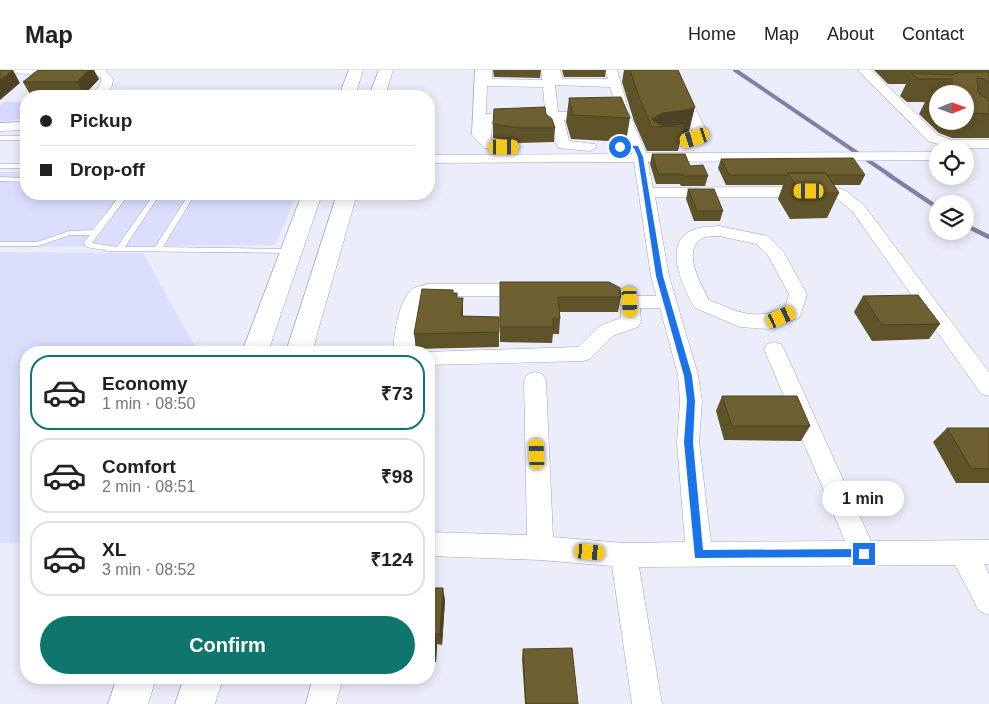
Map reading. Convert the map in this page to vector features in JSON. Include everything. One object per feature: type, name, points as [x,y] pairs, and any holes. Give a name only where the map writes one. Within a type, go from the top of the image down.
[{"type":"main road","points":[[379,90],[387,71]]},
{"type":"main road","points":[[349,90],[354,72]]},
{"type":"main road","points":[[257,346],[310,200]]},
{"type":"main road","points":[[301,346],[345,200]]},
{"type":"main road","points":[[128,704],[135,684]]},
{"type":"main road","points":[[196,704],[202,684]]},
{"type":"street","points":[[0,70],[94,71],[104,73],[107,78],[106,86],[102,90]]},
{"type":"street","points":[[478,158],[481,70]]},
{"type":"street","points":[[486,70],[486,81],[489,83],[549,84]]},
{"type":"street","points":[[548,70],[557,153]]},
{"type":"street","points":[[554,70],[556,81],[560,84],[615,83]]},
{"type":"street","points":[[611,70],[624,115],[642,151]]},
{"type":"street","points":[[618,70],[642,151],[645,193],[660,276],[688,376],[691,401],[688,442],[699,555]]},
{"type":"street","points":[[435,159],[642,151],[695,138],[700,132],[671,70]]},
{"type":"street","points":[[864,70],[930,136],[937,140]]},
{"type":"street","points":[[884,90],[902,90]]},
{"type":"street","points":[[902,108],[920,108]]},
{"type":"street","points":[[552,115],[491,116],[485,121],[484,141],[488,145],[557,153]]},
{"type":"street","points":[[624,115],[560,116],[557,120],[563,146],[642,151],[929,156]]},
{"type":"street","points":[[0,126],[20,126]]},
{"type":"street","points":[[974,151],[988,152]]},
{"type":"street","points":[[645,193],[827,191],[840,193],[858,208],[989,388]]},
{"type":"street","points":[[719,231],[740,234],[762,240],[774,251],[798,294],[793,312],[770,322],[740,320],[702,304],[688,275],[684,256],[688,242],[700,232],[719,231]]},
{"type":"street","points":[[660,276],[688,275]]},
{"type":"street","points":[[576,289],[615,291],[630,302],[666,302]]},
{"type":"street","points":[[406,346],[412,303],[417,294],[427,290],[546,290]]},
{"type":"street","points":[[435,358],[583,354],[606,331],[631,322],[630,302]]},
{"type":"street","points":[[774,349],[864,554]]},
{"type":"street","points":[[535,380],[540,548]]},
{"type":"street","points":[[435,544],[540,548],[624,556],[989,552]]},
{"type":"street","points":[[963,553],[989,601]]},
{"type":"street","points":[[624,556],[647,704]]},
{"type":"street","points":[[321,704],[326,684]]},
{"type":"lane","points":[[0,138],[20,138]]},
{"type":"lane","points":[[0,166],[20,166]]},
{"type":"lane","points":[[0,179],[20,180]]},
{"type":"lane","points":[[120,200],[88,242],[89,245],[97,248],[120,249],[291,251]]},
{"type":"lane","points":[[120,249],[153,200]]},
{"type":"lane","points":[[158,249],[188,200]]},
{"type":"lane","points":[[0,244],[38,244],[69,233],[96,232]]},
{"type":"shaded area","points":[[4,102],[20,102],[20,119],[0,122],[0,105]]},
{"type":"shaded area","points":[[0,172],[20,172],[20,200],[294,200],[275,245],[0,247]]},
{"type":"shaded area","points":[[0,252],[143,253],[195,346],[20,346],[20,543],[0,543]]},
{"type":"building","points":[[0,70],[13,70],[0,80]]},
{"type":"building","points":[[38,70],[89,70],[77,82],[23,82]]},
{"type":"building","points":[[630,70],[678,70],[695,107],[687,110],[662,113],[652,119],[658,124],[666,126],[683,124],[684,126],[652,127]]},
{"type":"building","points":[[961,72],[989,72],[989,83],[984,79],[977,78],[978,92],[989,101],[989,114],[974,113],[974,85],[952,85],[952,79],[919,79],[911,73],[951,75]]},
{"type":"building","points":[[621,97],[630,118],[573,115],[569,98]]},
{"type":"building","points":[[545,107],[546,114],[552,119],[555,128],[519,128],[493,124],[494,109]]},
{"type":"building","points":[[652,154],[685,154],[690,166],[703,165],[708,176],[658,174]]},
{"type":"building","points":[[853,158],[865,175],[788,173],[787,175],[729,175],[721,159]]},
{"type":"building","points":[[788,173],[826,173],[839,193],[801,193]]},
{"type":"building","points":[[688,189],[714,189],[723,211],[697,211]]},
{"type":"building","points":[[500,282],[609,282],[620,288],[621,297],[558,297],[560,319],[553,318],[553,327],[500,327]]},
{"type":"building","points":[[422,289],[453,290],[453,293],[457,293],[457,298],[463,298],[461,316],[499,317],[499,332],[414,334]]},
{"type":"building","points":[[918,295],[940,324],[882,325],[863,296]]},
{"type":"building","points":[[722,396],[797,396],[810,426],[732,426]]},
{"type":"building","points":[[947,428],[989,428],[989,469],[971,468]]},
{"type":"building","points":[[435,588],[443,588],[440,634],[435,634]]},
{"type":"building","points":[[572,648],[578,704],[526,704],[523,649]]},
{"type":"waterway","points":[[735,70],[891,176]]},
{"type":"waterway","points":[[889,175],[929,202]]},
{"type":"waterway","points":[[974,230],[989,237]]},
{"type":"route","points":[[620,147],[636,147],[640,157],[660,276],[688,376],[691,401],[688,442],[699,555],[864,554]]}]
